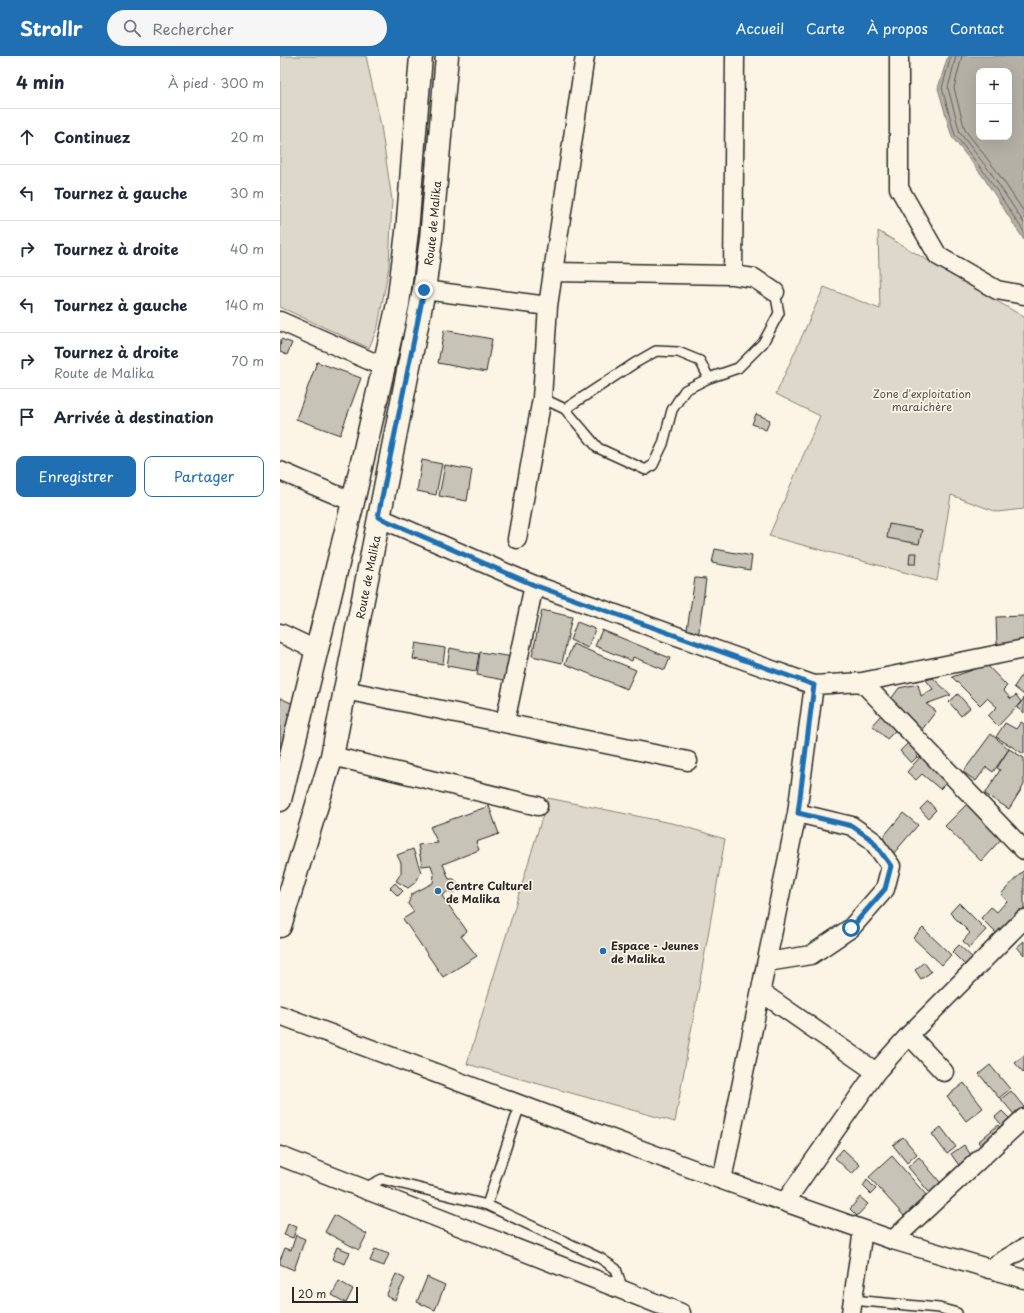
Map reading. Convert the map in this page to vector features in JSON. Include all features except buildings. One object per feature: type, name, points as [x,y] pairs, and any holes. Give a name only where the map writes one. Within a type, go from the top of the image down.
[{"type":"main road","name":"Route de Malika","points":[[280,800],[283,778],[318,651],[398,304],[407,232],[421,56]]},
{"type":"main road","name":"Route de Malika","points":[[280,926],[332,756],[424,290],[431,239],[447,56]]},
{"type":"street","points":[[517,539],[542,398],[548,306],[585,56]]},
{"type":"street","points":[[733,275],[736,56]]},
{"type":"street","points":[[899,56],[899,188],[938,256],[997,290],[1024,295]]},
{"type":"street","points":[[553,272],[733,275],[754,278],[775,292]]},
{"type":"street","points":[[424,290],[548,306]]},
{"type":"street","points":[[280,321],[384,367]]},
{"type":"street","points":[[280,471],[353,502]]},
{"type":"street","points":[[378,517],[534,585],[814,685],[862,682],[1024,649]]},
{"type":"street","points":[[505,722],[534,585]]},
{"type":"street","points":[[280,633],[318,651]]},
{"type":"street","points":[[862,682],[1024,850]]},
{"type":"street","points":[[722,1180],[798,813],[814,685]]},
{"type":"street","points":[[345,690],[688,761]]},
{"type":"street","points":[[332,756],[538,806]]},
{"type":"street","points":[[767,962],[811,955],[851,928],[885,889],[891,866],[872,840],[852,826],[798,813]]},
{"type":"street","points":[[785,1202],[876,1072],[909,1035],[1024,920]]},
{"type":"street","points":[[761,992],[876,1072]]},
{"type":"street","points":[[280,1015],[722,1180],[863,1230],[989,1269],[1024,1278]]},
{"type":"street","points":[[909,1035],[944,1072]]},
{"type":"street","points":[[892,1240],[1024,1118]]},
{"type":"street","points":[[280,1156],[681,1313]]},
{"type":"street","points":[[852,1307],[863,1230]]},
{"type":"street","points":[[989,1269],[1024,1248]]},
{"type":"lane","points":[[542,398],[565,409],[598,448],[646,470],[653,465],[663,444],[672,410],[685,390],[709,378],[738,368],[764,343],[779,313],[775,292]]},
{"type":"lane","points":[[565,409],[656,351],[678,352],[700,361],[709,378]]},
{"type":"lane","points":[[487,1205],[520,1105]]},
{"type":"lane","points":[[379,1196],[372,1184],[382,1179],[487,1205],[600,1258],[616,1269],[623,1290]]},
{"type":"lane","points":[[852,1307],[939,1308],[958,1313]]},
{"type":"green space","points":[[280,56],[366,56],[381,126],[392,200],[389,266],[378,326],[369,348],[280,307]]},
{"type":"green space","name":"Zone d'exploitation maraichère","points":[[878,231],[1024,317],[1024,509],[997,512],[951,495],[937,581],[769,536],[820,416],[776,394],[824,287],[880,309]]},
{"type":"green space","name":"Espace - Jeunes de Malika","points":[[548,798],[676,824],[725,839],[675,1122],[467,1064]]},
{"type":"water","points":[[948,56],[1024,56],[1024,240],[984,178],[952,137],[938,88]]},
{"type":"place","name":"Centre Culturel de Malika","points":[[438,891]]},
{"type":"place","name":"Espace - Jeunes de Malika","points":[[603,951]]},
{"type":"route","points":[[424,290],[378,517],[534,585],[814,685],[798,813],[852,826],[872,840],[891,866],[885,889],[851,928]]}]
